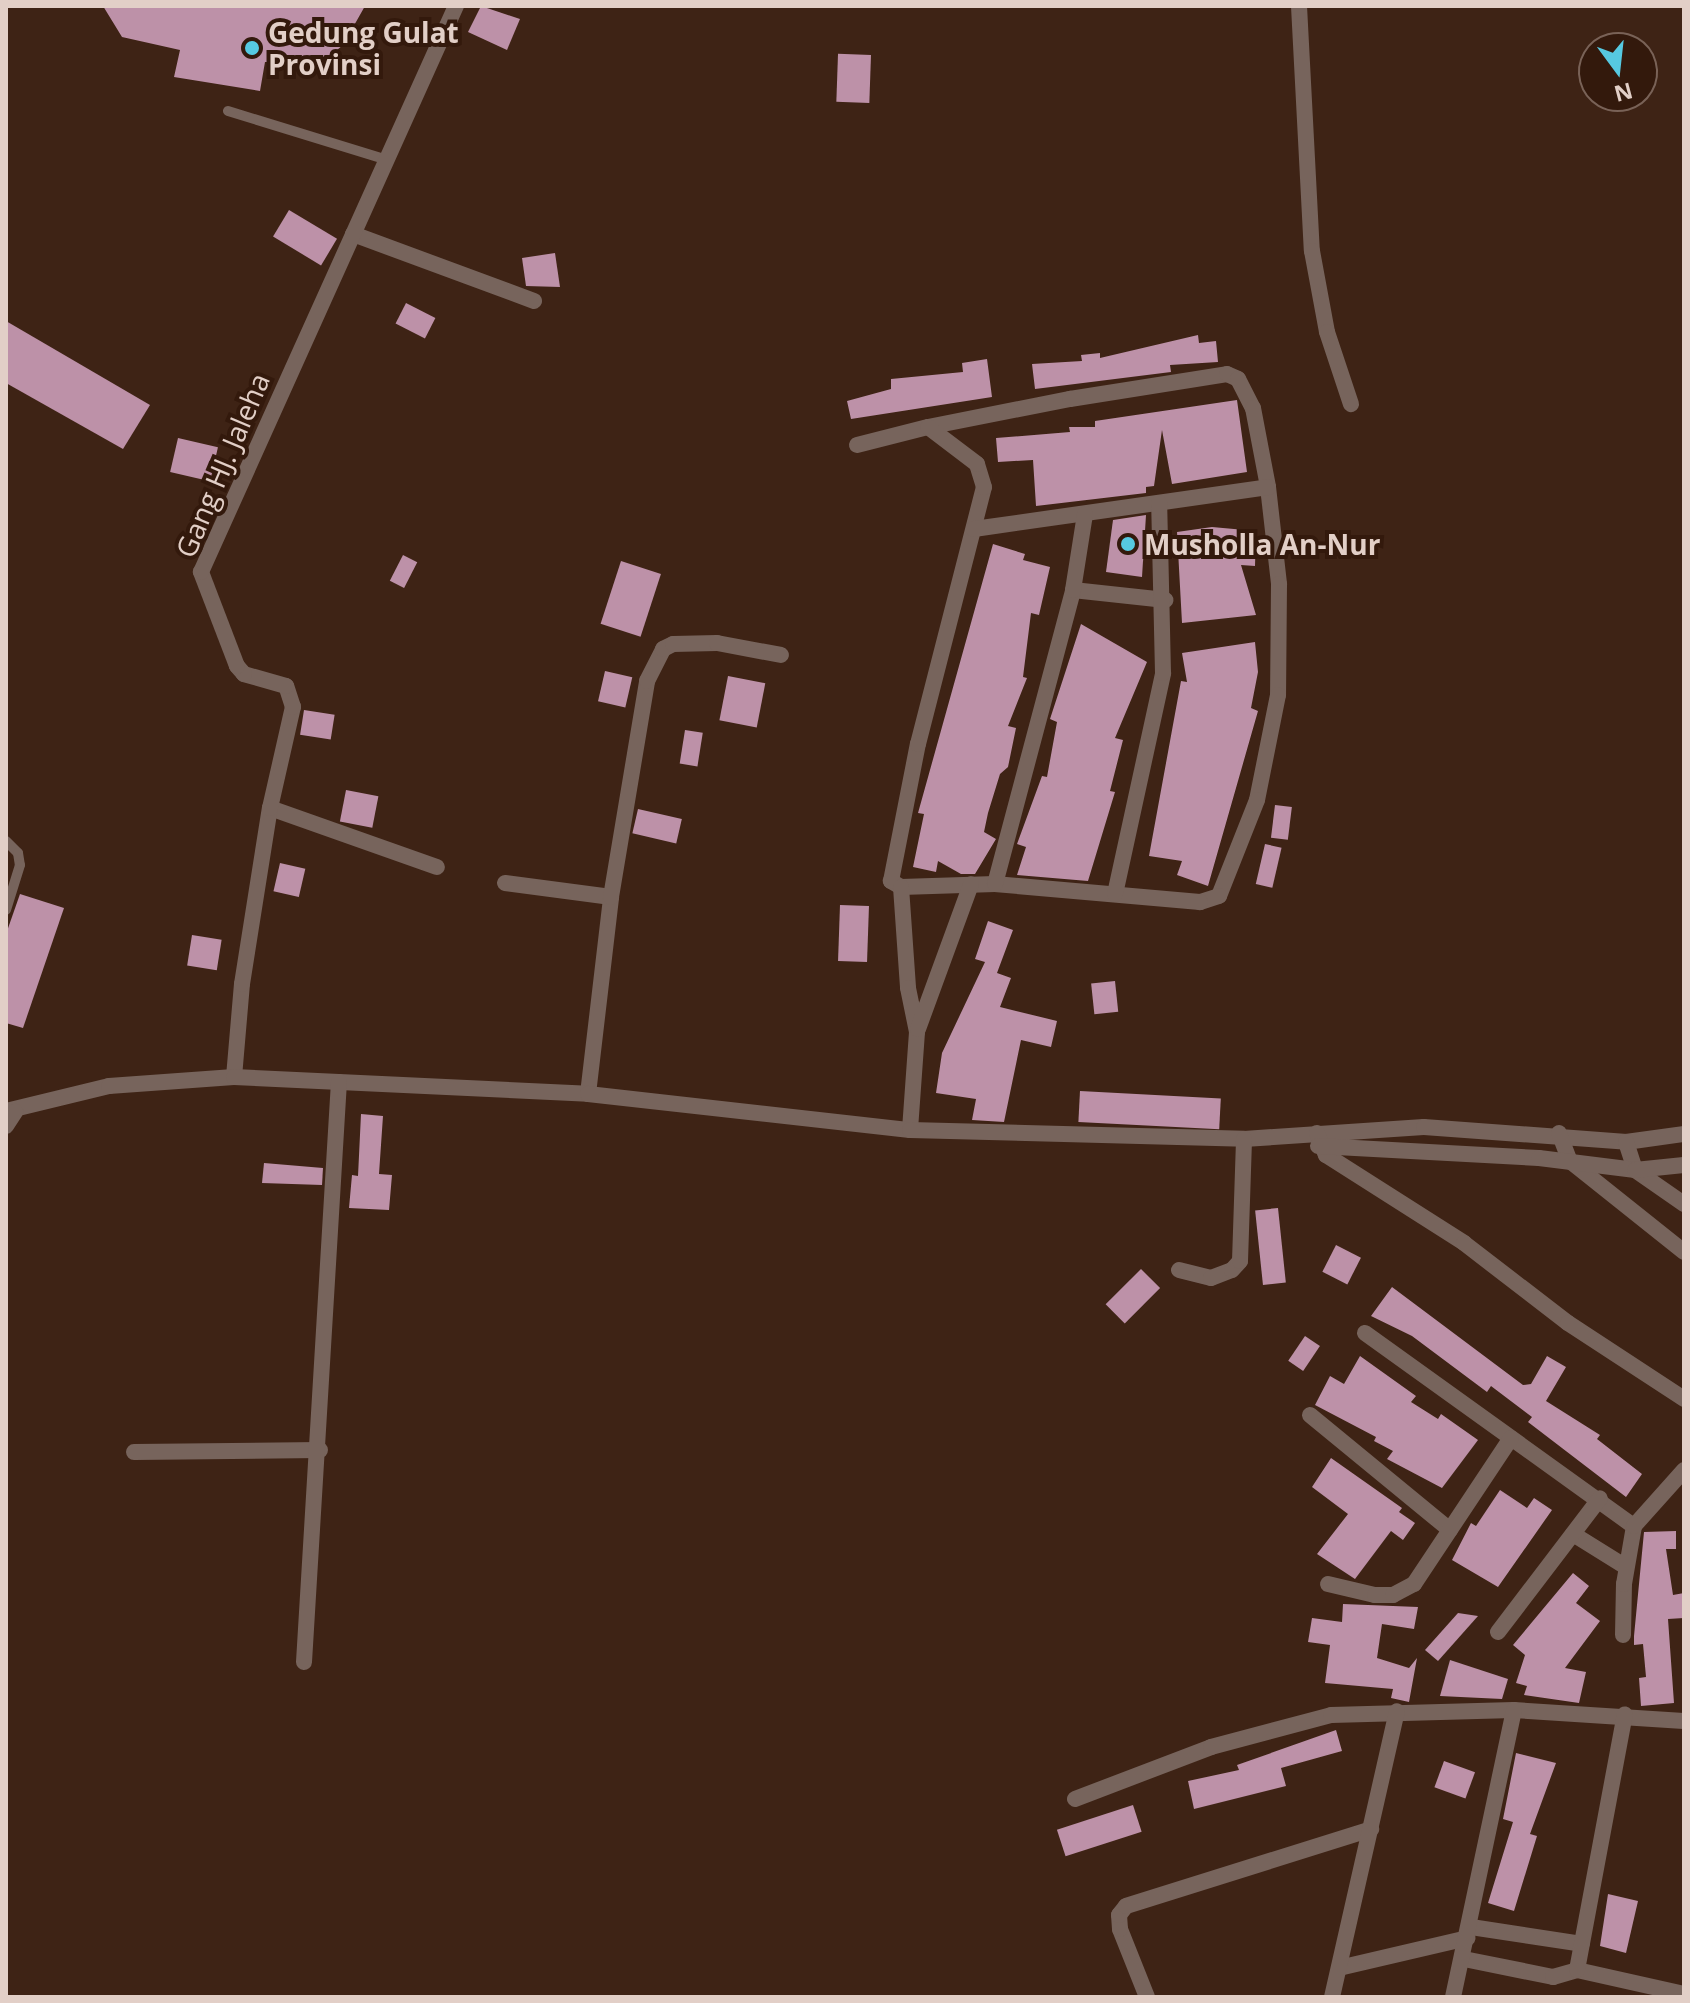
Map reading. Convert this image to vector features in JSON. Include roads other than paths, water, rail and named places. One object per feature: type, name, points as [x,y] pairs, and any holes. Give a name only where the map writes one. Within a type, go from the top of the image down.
[{"type":"street","name":"Gang HJ. Jaleha","points":[[234,1077],[242,984],[270,808],[293,707],[291,693],[286,686],[244,674],[237,666],[201,572],[456,6]]},
{"type":"street","points":[[1299,6],[1312,251],[1327,332],[1351,404]]},
{"type":"street","points":[[353,234],[534,301]]},
{"type":"street","points":[[857,445],[928,427],[1227,374],[1238,379],[1253,408],[1268,487],[1279,584],[1278,695],[1274,736],[1244,842],[1219,896],[1211,900],[995,884],[901,887],[891,881],[890,873],[974,529],[984,475],[977,464],[928,427]]},
{"type":"street","points":[[974,529],[1268,487]]},
{"type":"street","points":[[1115,894],[1157,715],[1165,600],[1159,503]]},
{"type":"street","points":[[995,884],[1073,590],[1085,514]]},
{"type":"street","points":[[1073,590],[1165,600]]},
{"type":"street","points":[[588,1094],[611,897],[647,681],[663,649],[689,641],[781,655]]},
{"type":"street","points":[[270,808],[437,867]]},
{"type":"street","points":[[505,883],[611,897]]},
{"type":"street","points":[[917,1032],[971,884]]},
{"type":"street","points":[[901,887],[908,988],[917,1032],[910,1130]]},
{"type":"street","points":[[9,1116],[109,1086],[234,1077],[588,1094],[910,1130],[1313,1139],[1570,1161],[1635,1170],[1684,1165]]},
{"type":"street","points":[[304,1662],[320,1450],[339,1082]]},
{"type":"street","points":[[1313,1139],[1424,1127],[1559,1133],[1626,1142],[1684,1134]]},
{"type":"street","points":[[1559,1133],[1570,1161],[1684,1252]]},
{"type":"street","points":[[1179,1270],[1211,1278],[1232,1270],[1240,1261],[1244,1139]]},
{"type":"street","points":[[1313,1139],[1684,1399]]},
{"type":"street","points":[[1626,1142],[1635,1170],[1684,1204]]},
{"type":"street","points":[[1365,1333],[1600,1498],[1634,1526]]},
{"type":"street","points":[[1310,1415],[1450,1530]]},
{"type":"street","points":[[1328,1584],[1375,1595],[1405,1591],[1511,1438]]},
{"type":"street","points":[[134,1452],[320,1450]]},
{"type":"street","points":[[1623,1635],[1626,1567],[1634,1526],[1684,1470]]},
{"type":"street","points":[[1498,1632],[1600,1498]]},
{"type":"street","points":[[1573,1534],[1626,1567]]},
{"type":"street","points":[[1453,1997],[1464,1959],[1514,1710]]},
{"type":"street","points":[[1075,1799],[1264,1730],[1331,1715],[1514,1710],[1625,1714],[1684,1721]]},
{"type":"street","points":[[1332,1997],[1397,1711]]},
{"type":"street","points":[[1577,1970],[1625,1714]]},
{"type":"street","points":[[1147,1997],[1120,1929],[1119,1915],[1126,1906],[1371,1829]]},
{"type":"street","points":[[1339,1968],[1469,1932],[1582,1944]]},
{"type":"street","points":[[1464,1959],[1553,1977],[1577,1970],[1684,1994]]},
{"type":"lane","points":[[228,111],[387,160]]},
{"type":"lane","points":[[6,841],[18,853],[20,865],[6,910]]},
{"type":"place","name":"Gedung Gulat Provinsi","points":[[252,48]]},
{"type":"place","name":"Musholla An-Nur","points":[[1128,544]]}]
